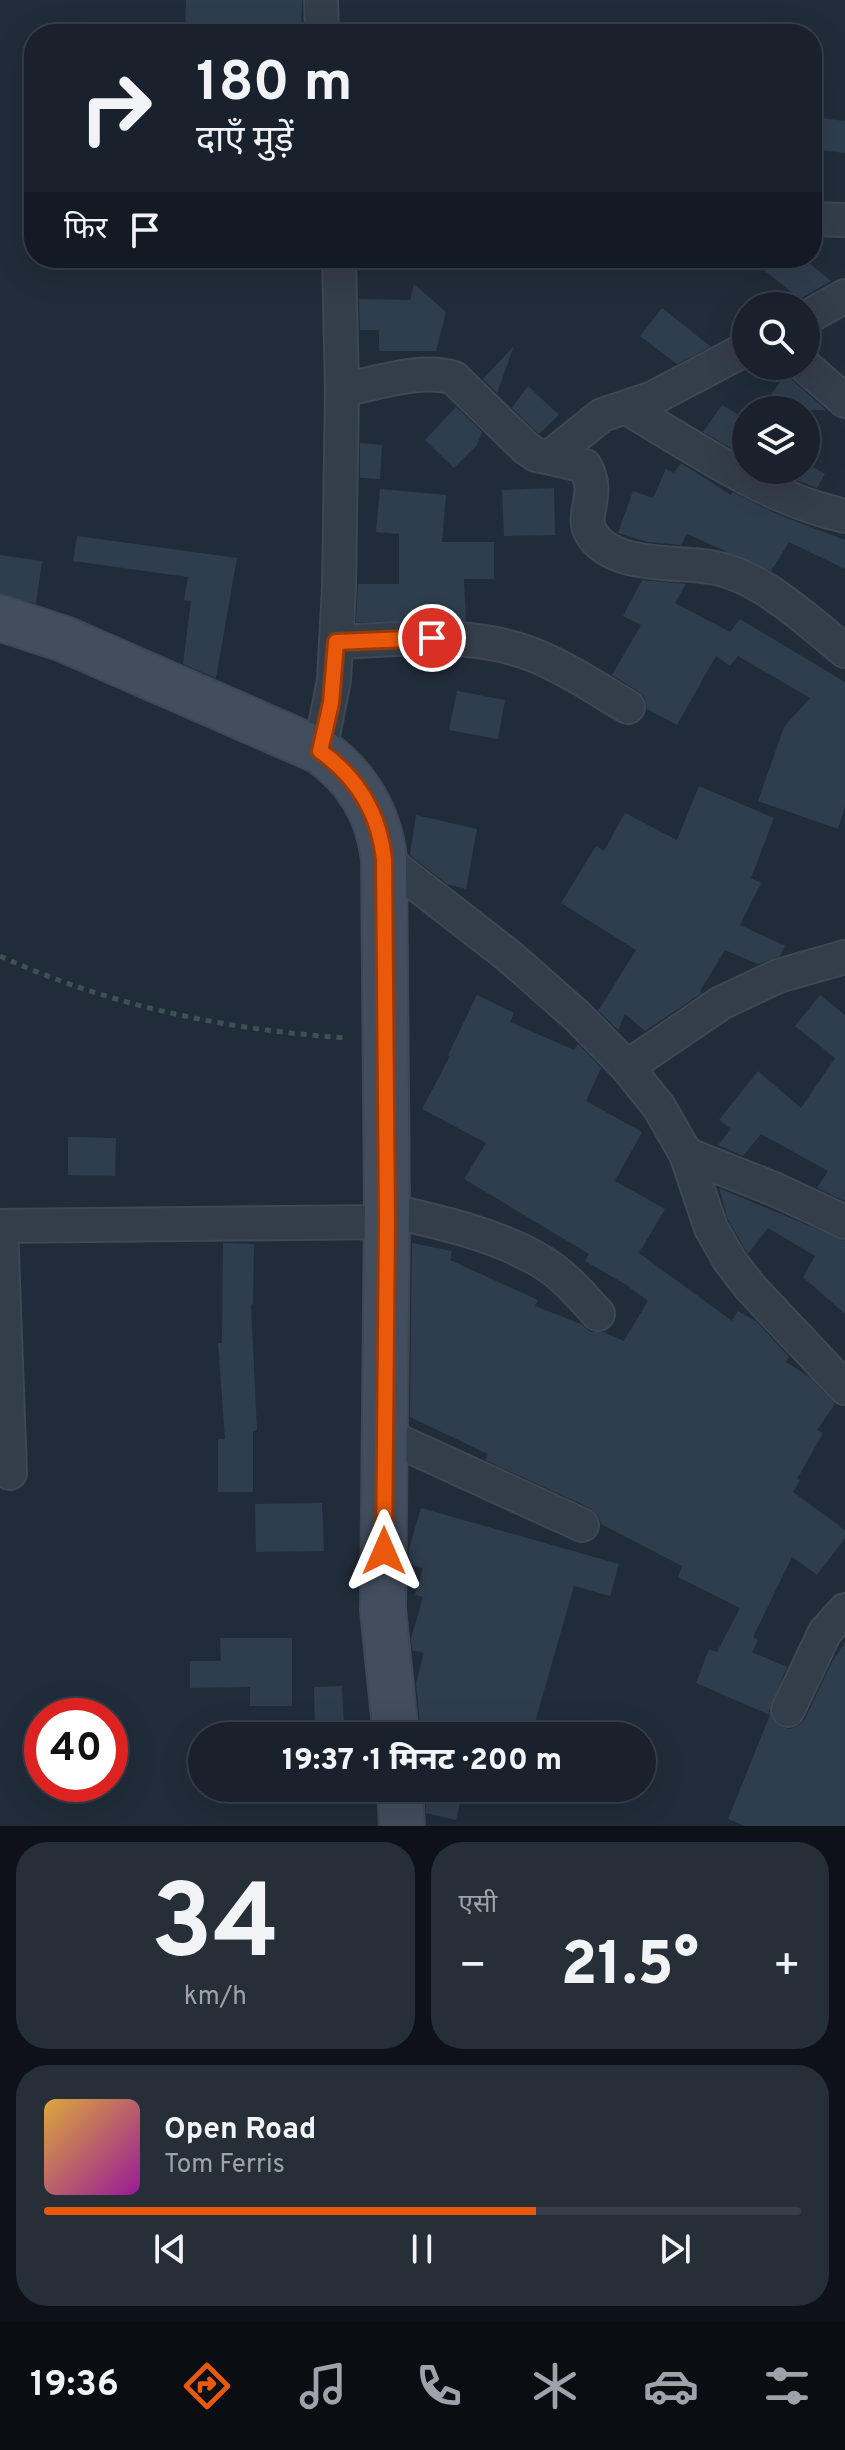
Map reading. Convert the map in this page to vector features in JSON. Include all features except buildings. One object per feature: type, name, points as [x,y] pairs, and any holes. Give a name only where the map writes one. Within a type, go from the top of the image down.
[{"type":"street","points":[[321,0],[322,24]]},
{"type":"street","points":[[822,219],[845,220]]},
{"type":"street","points":[[320,751],[331,703],[336,642],[342,390],[339,268]]},
{"type":"street","points":[[820,310],[845,296]]},
{"type":"street","points":[[546,457],[593,420],[653,398],[732,356]]},
{"type":"street","points":[[342,390],[427,374],[454,378],[536,455],[585,466],[593,488],[588,522],[590,531],[606,547],[632,559],[729,571],[796,611],[845,651]]},
{"type":"street","points":[[820,379],[845,401]]},
{"type":"street","points":[[627,408],[770,491],[810,508],[845,516]]},
{"type":"street","points":[[0,618],[64,639],[320,751],[349,774],[381,836],[384,859],[387,1216],[383,1610],[395,1722]]},
{"type":"street","points":[[336,642],[432,638],[486,641],[535,655],[628,707]]},
{"type":"street","points":[[384,859],[509,956],[576,1015],[627,1067],[659,1107],[686,1154],[711,1228],[730,1261],[750,1287],[845,1388]]},
{"type":"street","points":[[627,1067],[721,1003],[778,976],[845,957]]},
{"type":"street","points":[[686,1154],[774,1189],[845,1222]]},
{"type":"street","points":[[10,1473],[1,1226],[387,1216],[454,1227],[509,1245],[541,1261],[575,1288],[598,1314]]},
{"type":"street","points":[[385,1435],[582,1525]]},
{"type":"street","points":[[788,1710],[825,1632],[845,1610]]},
{"type":"street","points":[[401,1802],[402,1826]]},
{"type":"path","points":[[0,956],[90,991],[167,1012],[283,1034],[384,1041]]},
{"type":"route","points":[[384,1551],[387,1222],[384,859],[381,836],[362,794],[349,774],[320,751],[331,703],[336,642],[432,638]]}]
